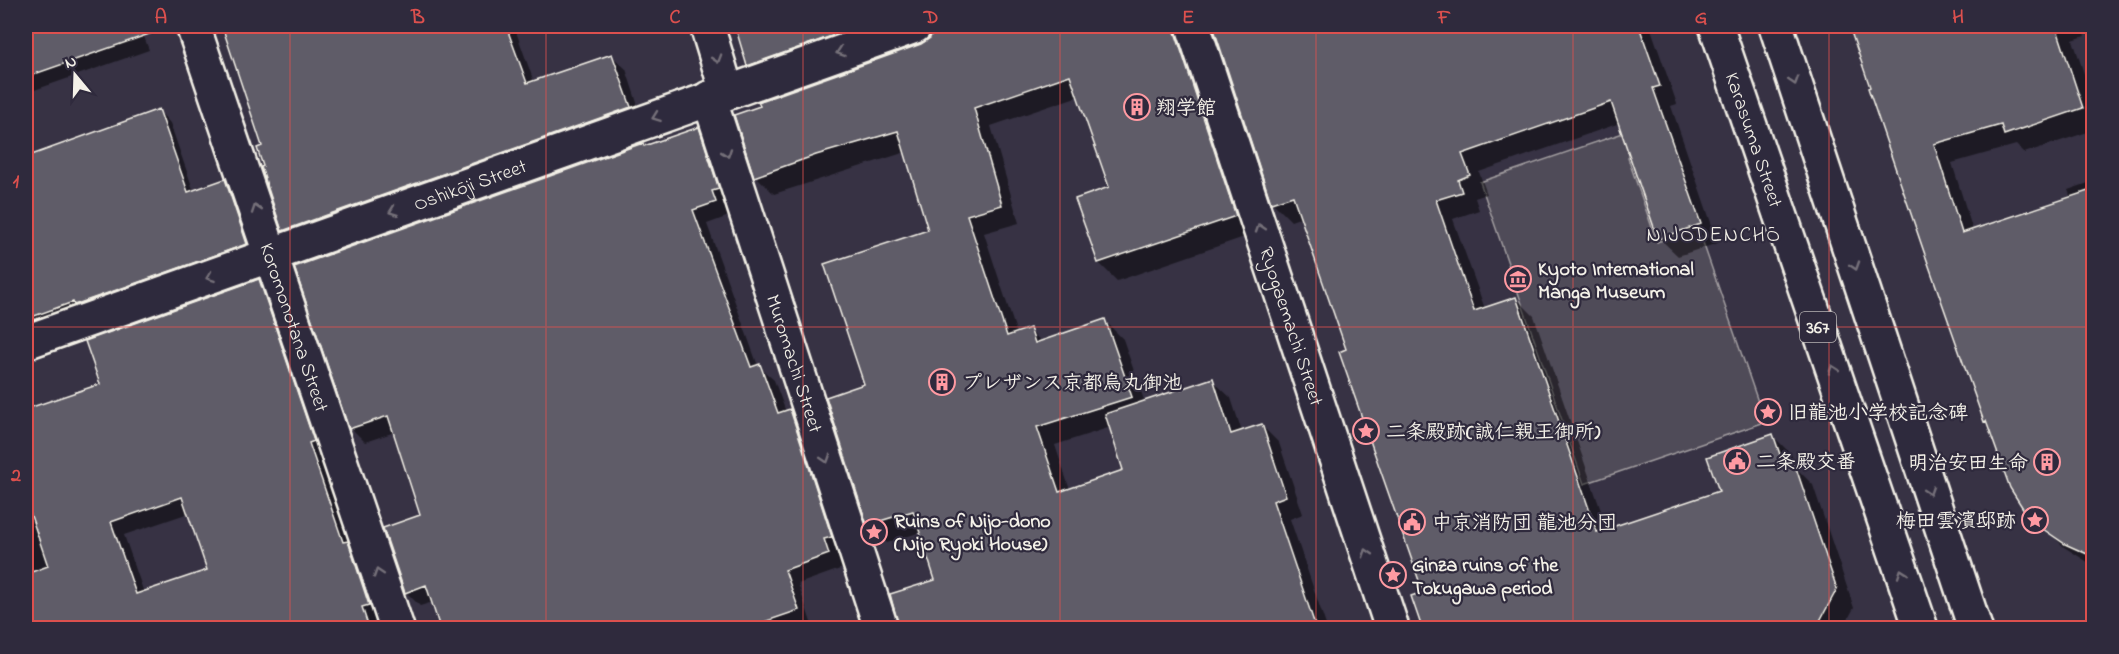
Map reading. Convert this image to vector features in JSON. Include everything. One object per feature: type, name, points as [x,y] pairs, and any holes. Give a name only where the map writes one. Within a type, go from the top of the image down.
[{"type":"main road","name":"Koromonotana Street","points":[[193,26],[397,628]]},
{"type":"main road","points":[[706,26],[718,95]]},
{"type":"main road","name":"Oshikōji Street","points":[[26,342],[915,26]]},
{"type":"main road","name":"Ryogaemachi Street","points":[[1193,26],[1392,628]]},
{"type":"main road","name":"Karasuma Street","points":[[1716,26],[1921,628]]},
{"type":"main road","points":[[1776,26],[1975,628]]},
{"type":"main road","name":"Muromachi Street","points":[[718,95],[881,628]]},
{"type":"shaded area","points":[[1626,132],[1635,156],[1628,158],[1657,242],[1698,228],[1765,422],[1584,484],[1480,182]]},
{"type":"building","points":[[26,26],[157,26],[158,31],[26,77]]},
{"type":"building","points":[[222,26],[506,26],[527,83],[612,54],[631,107],[282,231],[261,167],[263,166],[257,148],[262,146]]},
{"type":"building","points":[[735,26],[860,26],[747,66]]},
{"type":"building","points":[[933,26],[1175,26],[1175,32],[1236,216],[1098,263],[1075,199],[1109,187],[1070,75],[974,108],[1002,205],[967,215],[1007,336],[1030,328],[1035,343],[1105,319],[1132,397],[1037,427],[1059,492],[1123,470],[1105,414],[1213,378],[1231,434],[1262,424],[1286,496],[1273,501],[1316,628],[899,628],[890,594],[935,580],[913,511],[867,525],[826,397],[864,384],[824,264],[928,230],[898,131],[816,155],[754,177],[734,115],[760,106],[758,102],[921,44],[930,38]]},
{"type":"building","points":[[1213,26],[1639,26],[1660,86],[1653,88],[1701,224],[1658,239],[1611,102],[1462,154],[1470,175],[1458,180],[1462,192],[1436,200],[1474,311],[1516,297],[1597,532],[1719,491],[1707,457],[1773,434],[1785,469],[1795,465],[1837,589],[1816,628],[1422,628],[1411,596],[1423,592],[1339,352],[1346,349],[1293,196],[1271,203]]},
{"type":"building","points":[[1849,26],[2056,26],[2083,108],[2004,135],[2001,125],[1934,144],[1962,233],[2094,189],[2094,557],[2065,544],[2043,529],[2024,510],[2010,488],[1986,421],[1984,422],[1923,249]]},
{"type":"building","points":[[159,109],[188,192],[225,179],[247,244],[74,305],[73,302],[26,319],[26,157]]},
{"type":"building","points":[[699,127],[719,189],[712,191],[716,202],[693,210],[751,367],[760,364],[778,413],[790,409],[832,537],[824,539],[829,554],[785,570],[799,610],[746,628],[440,628],[426,585],[405,593],[383,528],[420,515],[388,416],[349,429],[294,267],[643,143],[644,146]]},
{"type":"building","points":[[259,279],[314,441],[309,443],[343,542],[348,541],[369,605],[362,607],[369,628],[26,628],[26,574],[48,566],[26,501],[26,409],[100,384],[85,341]],"holes":[[[182,497],[207,570],[136,594],[111,522]]]},
{"type":"place","name":"翔学館","points":[[1137,107]]},
{"type":"place","name":"Kyoto International Manga Museum","points":[[1518,279]]},
{"type":"place","name":"プレザンス京都烏丸御池","points":[[942,382]]},
{"type":"place","name":"旧龍池小学校記念碑","points":[[1768,412]]},
{"type":"place","name":"二条殿跡(誠仁親王御所)","points":[[1366,431]]},
{"type":"place","name":"二条殿交番","points":[[1737,461]]},
{"type":"place","name":"明治安田生命","points":[[2047,462]]},
{"type":"place","name":"梅田雲濱邸跡","points":[[2035,520]]},
{"type":"place","name":"中京消防団 龍池分団","points":[[1412,522]]},
{"type":"place","name":"Ruins of Nijo-dono (Nijo Ryoki House)","points":[[874,532]]},
{"type":"place","name":"Ginza ruins of the Tokugawa period","points":[[1393,575]]},
{"type":"district","name":"NIJODENCHŌ","points":[[1714,234]]}]
